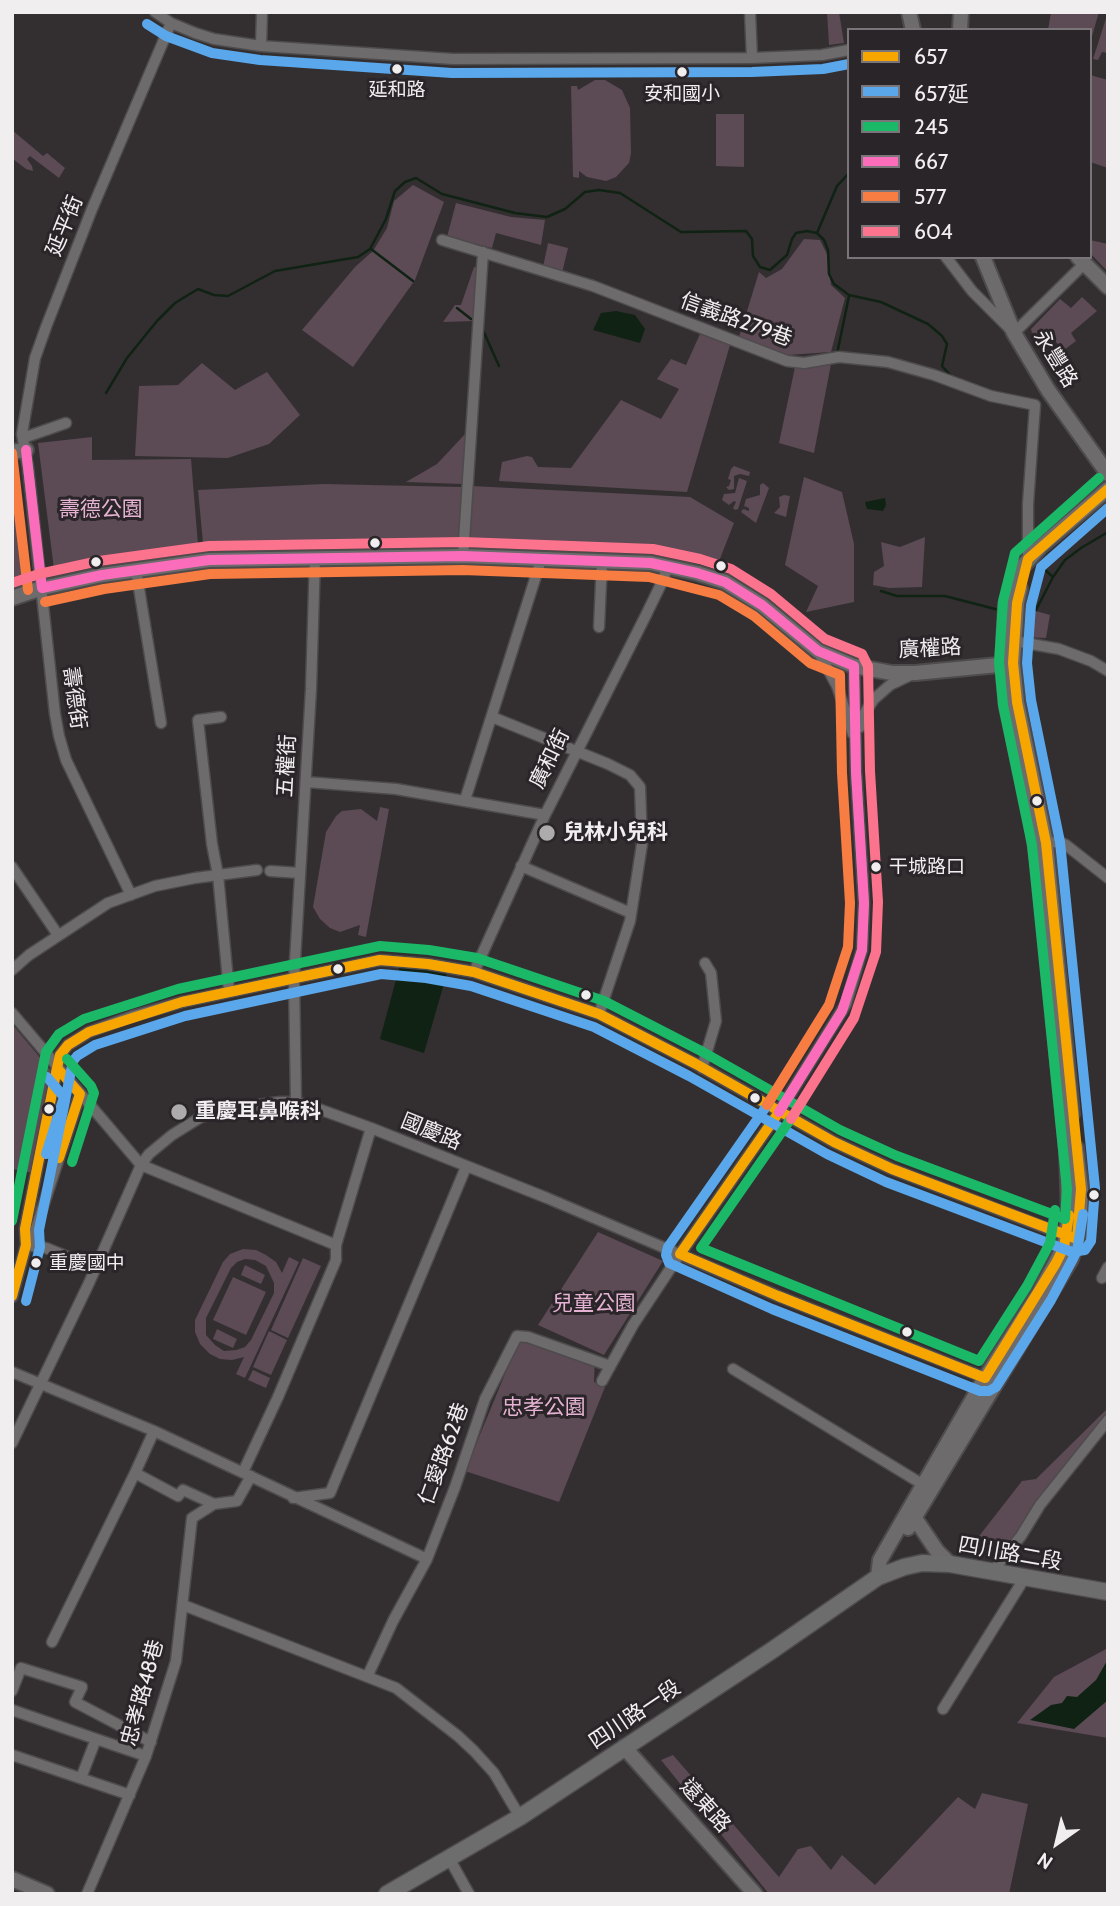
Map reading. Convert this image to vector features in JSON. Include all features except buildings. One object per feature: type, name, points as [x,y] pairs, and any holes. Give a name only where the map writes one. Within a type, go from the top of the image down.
[{"type":"main road","name":"四川路二段","points":[[904,1567],[922,1563],[950,1563],[1024,1579],[1108,1592]]},
{"type":"main road","name":"四川路一段","points":[[387,1894],[520,1817],[878,1577],[904,1567]]},
{"type":"street","points":[[155,12],[171,23],[214,39],[261,46],[453,59],[752,58],[822,55],[847,50]]},
{"type":"street","points":[[261,46],[262,12]]},
{"type":"street","points":[[750,12],[752,58]]},
{"type":"street","name":"延平街","points":[[20,447],[36,358],[46,327],[92,209],[171,23]]},
{"type":"street","name":"信義路279巷","points":[[442,240],[593,286],[787,360],[804,363],[839,357],[888,362],[991,396],[1035,405]]},
{"type":"street","points":[[463,556],[483,252]]},
{"type":"street","points":[[948,259],[972,291],[1014,333],[1081,261],[1108,287]]},
{"type":"street","name":"永豐路","points":[[984,259],[1014,333],[1048,390],[1108,474]]},
{"type":"street","points":[[878,1577],[1064,1247],[1072,1238],[1081,1189],[1040,843],[1017,702],[1008,664],[1009,640],[1028,559],[1028,503],[1035,405],[1048,390]]},
{"type":"street","points":[[20,447],[66,423]]},
{"type":"street","name":"壽德街","points":[[20,447],[42,588],[55,714],[65,760],[131,895]]},
{"type":"street","points":[[1028,559],[1108,489]]},
{"type":"street","name":"廣權路","points":[[12,598],[42,588],[136,570],[209,560],[463,556],[651,563],[724,582],[762,605],[818,651],[854,666],[892,673],[915,673],[1008,664]]},
{"type":"street","name":"五權街","points":[[296,1102],[294,978],[306,782],[315,557]]},
{"type":"street","points":[[465,800],[541,560]]},
{"type":"street","points":[[599,626],[601,561]]},
{"type":"street","name":"廣和街","points":[[474,972],[545,815],[664,578],[667,566]]},
{"type":"street","points":[[136,570],[161,723]]},
{"type":"street","points":[[1009,640],[1059,649],[1091,661],[1108,671]]},
{"type":"street","points":[[818,651],[837,687],[856,741]]},
{"type":"street","points":[[602,1381],[634,1325],[779,1112],[846,1004],[862,950],[864,904],[854,666]]},
{"type":"street","points":[[856,741],[862,717],[874,699],[890,685],[915,673]]},
{"type":"street","points":[[221,717],[198,720],[218,875],[229,991]]},
{"type":"street","points":[[492,717],[577,750],[630,775],[640,787],[642,844],[631,913],[599,1014]]},
{"type":"street","points":[[306,782],[396,789],[545,815]]},
{"type":"street","points":[[1040,843],[1060,842],[1066,845],[1108,878]]},
{"type":"street","points":[[521,866],[631,913]]},
{"type":"street","points":[[12,867],[58,934]]},
{"type":"street","points":[[12,971],[58,934],[108,903],[155,886],[257,870]]},
{"type":"street","points":[[270,872],[300,873]]},
{"type":"street","points":[[26,1245],[25,1230],[57,1068],[64,1050],[89,1032],[133,1016],[229,991],[380,960],[428,964],[474,972],[599,1014],[702,1068],[808,1129],[892,1170],[1072,1238]]},
{"type":"street","points":[[702,1068],[716,1021],[711,973],[705,963]]},
{"type":"street","points":[[12,1013],[141,1165],[335,1245]]},
{"type":"street","points":[[12,1297],[26,1245],[35,1231],[80,1094]]},
{"type":"street","name":"國慶路","points":[[12,1443],[141,1165],[156,1148],[201,1117],[235,1108],[296,1102],[371,1128],[778,1296],[990,1380]]},
{"type":"street","points":[[135,1473],[178,1496],[183,1490],[214,1504],[237,1501],[336,1260],[335,1245],[371,1128]]},
{"type":"street","points":[[323,1512],[466,1167]]},
{"type":"street","points":[[26,1245],[46,1248],[95,1268]]},
{"type":"street","points":[[1102,1278],[1108,1267]]},
{"type":"street","name":"仁愛路62巷","points":[[368,1675],[393,1621],[427,1559],[456,1487],[485,1399],[517,1336],[528,1337],[610,1366]]},
{"type":"street","points":[[733,1369],[918,1491]]},
{"type":"street","points":[[12,1371],[154,1431],[427,1559]]},
{"type":"street","points":[[878,1577],[880,1560],[918,1491],[990,1380]]},
{"type":"street","points":[[993,1571],[1021,1536],[1040,1505],[1108,1420]]},
{"type":"street","points":[[52,1642],[154,1431]]},
{"type":"street","points":[[918,1491],[914,1517],[937,1551],[950,1563]]},
{"type":"street","points":[[293,1498],[330,1493]]},
{"type":"street","name":"忠孝路48巷","points":[[87,1894],[146,1756],[176,1661],[192,1518],[214,1504]]},
{"type":"street","points":[[943,1709],[1024,1579]]},
{"type":"street","points":[[183,1605],[396,1688],[458,1736],[494,1773],[520,1817]]},
{"type":"street","points":[[12,1691],[22,1668],[82,1687],[75,1702],[151,1742]]},
{"type":"street","points":[[12,1710],[146,1756]]},
{"type":"street","points":[[80,1778],[96,1739]]},
{"type":"street","name":"遠東路","points":[[621,1749],[743,1894]]},
{"type":"street","name":"遠東路","points":[[621,1749],[755,1894]]},
{"type":"street","points":[[12,1755],[130,1795]]},
{"type":"street","points":[[449,1858],[469,1894]]},
{"type":"street","points":[[12,1879],[47,1894]]},
{"type":"green space","points":[[827,12],[839,12],[844,43],[829,45]]},
{"type":"green space","points":[[1051,12],[1099,12],[1092,36],[1092,28],[1048,28]]},
{"type":"green space","points":[[1108,12],[1108,53],[1102,52],[1098,60],[1093,59]]},
{"type":"green space","points":[[1092,76],[1108,80],[1108,168],[1092,163]]},
{"type":"green space","points":[[595,80],[605,80],[622,90],[630,108],[629,163],[616,177],[606,181],[587,177],[579,171],[579,178],[573,177],[571,86],[577,86],[578,90]]},
{"type":"green space","points":[[716,114],[744,114],[744,167],[716,166]]},
{"type":"green space","points":[[12,130],[43,156],[47,153],[65,168],[59,178],[30,156],[27,159],[33,171],[13,159]]},
{"type":"green space","points":[[413,185],[444,202],[415,280],[353,367],[302,330],[355,267],[373,251],[387,228],[394,201]]},
{"type":"green space","points":[[456,203],[511,217],[545,220],[541,245],[496,233],[492,248],[447,237]]},
{"type":"green space","points":[[804,239],[820,240],[827,254],[831,285],[845,298],[831,352],[788,355],[739,337],[759,272],[766,278],[782,269]]},
{"type":"green space","points":[[1092,240],[1108,244],[1108,272],[1092,255]]},
{"type":"green space","points":[[548,243],[568,248],[562,273],[543,267]]},
{"type":"green space","points":[[474,267],[479,267],[473,321],[443,322],[455,305],[461,305]]},
{"type":"green space","points":[[1082,297],[1097,311],[1071,333],[1076,341],[1064,350],[1048,334],[1035,346],[1031,329],[1060,299],[1071,308]]},
{"type":"green space","points":[[700,334],[730,345],[687,492],[499,481],[502,462],[527,456],[532,457],[538,467],[571,468],[621,400],[661,419],[679,389],[657,379],[671,359],[686,365]]},
{"type":"green space","points":[[202,363],[235,390],[267,372],[300,415],[269,444],[228,458],[135,456],[139,386],[178,385]]},
{"type":"green space","points":[[831,364],[814,453],[779,443],[795,367],[805,369]]},
{"type":"green space","points":[[466,433],[463,484],[406,482],[437,464]]},
{"type":"green space","name":"壽德公園","points":[[92,437],[92,460],[191,459],[198,545],[54,569],[38,443]]},
{"type":"green space","points":[[734,466],[750,472],[749,476],[734,476],[734,489],[729,490],[726,487],[729,486],[731,480],[728,479]]},
{"type":"green space","name":"壽德公園","points":[[12,471],[30,581],[12,587]]},
{"type":"green space","points":[[804,477],[842,492],[854,544],[854,602],[806,612],[818,586],[785,565]]},
{"type":"green space","points":[[739,478],[747,481],[738,509],[735,510],[733,508],[736,502],[729,505],[722,500],[724,494],[735,493]]},
{"type":"green space","points":[[763,483],[769,488],[756,523],[741,512],[743,509],[749,511],[749,508],[744,506],[746,499],[760,495],[760,485]]},
{"type":"green space","points":[[324,484],[462,487],[459,542],[333,540],[203,543],[198,490]]},
{"type":"green space","points":[[471,486],[690,497],[734,523],[716,569],[663,553],[467,544]]},
{"type":"green space","points":[[790,496],[786,517],[774,513],[780,507],[779,497]]},
{"type":"green space","points":[[925,537],[922,587],[889,588],[873,585],[874,572],[884,566],[881,542],[900,547]]},
{"type":"green space","points":[[1025,608],[1050,615],[1046,638],[1024,637]]},
{"type":"green space","points":[[380,807],[389,809],[366,937],[358,935],[360,925],[340,932],[320,919],[313,907],[326,832],[342,811],[361,809],[377,821]]},
{"type":"green space","points":[[12,1024],[53,1073],[34,1173],[12,1169]]},
{"type":"green space","name":"兒童公園","points":[[598,1232],[663,1261],[604,1355],[538,1325]]},
{"type":"green space","points":[[243,1249],[256,1250],[276,1262],[282,1273],[289,1257],[299,1262],[245,1378],[236,1374],[244,1357],[220,1359],[210,1354],[200,1344],[195,1332],[195,1320],[223,1262],[230,1254]],"holes":[[[245,1259],[255,1260],[266,1266],[274,1283],[274,1293],[245,1347],[224,1351],[206,1335],[206,1318],[231,1268]]]},
{"type":"green space","points":[[303,1258],[321,1266],[288,1338],[271,1330]]},
{"type":"green space","points":[[245,1265],[265,1275],[261,1284],[241,1275]]},
{"type":"green space","points":[[233,1277],[266,1292],[246,1335],[213,1320]]},
{"type":"green space","points":[[217,1329],[237,1339],[233,1348],[213,1339]]},
{"type":"green space","points":[[269,1331],[287,1340],[271,1375],[253,1367]]},
{"type":"green space","name":"忠孝公園","points":[[531,1332],[595,1357],[594,1382],[605,1387],[559,1502],[465,1471],[519,1340]]},
{"type":"green space","points":[[253,1370],[270,1378],[266,1388],[248,1380]]},
{"type":"green space","points":[[1108,1408],[1108,1413],[1034,1505],[1025,1522],[998,1558],[969,1549],[1022,1481],[1036,1479]]},
{"type":"green space","points":[[1108,1648],[1108,1738],[1017,1723],[1054,1677]]},
{"type":"green space","points":[[673,1755],[779,1877],[798,1849],[811,1846],[831,1870],[842,1855],[875,1885],[958,1797],[975,1809],[982,1793],[1028,1804],[1009,1894],[769,1894],[661,1760]]},
{"type":"shaded area","points":[[616,311],[635,315],[645,329],[640,343],[593,330],[601,313]]},
{"type":"shaded area","points":[[885,498],[883,511],[867,509],[865,502]]},
{"type":"shaded area","points":[[400,965],[447,973],[424,1053],[380,1039]]},
{"type":"shaded area","points":[[1108,1659],[1108,1700],[1074,1729],[1030,1720],[1051,1705],[1062,1703],[1067,1696],[1077,1697],[1096,1680]]},
{"type":"waterway","points":[[817,233],[837,186],[847,175]]},
{"type":"waterway","points":[[106,393],[127,358],[175,303],[198,289],[214,295],[228,296],[275,271],[358,257],[370,249],[386,219],[395,191],[405,182],[416,178],[442,194],[515,213],[547,217],[565,209],[585,192],[599,190],[620,193],[681,232],[746,231],[752,239],[753,256],[760,267],[770,270],[787,255],[796,233],[817,233],[828,250],[829,274],[834,284],[849,295],[881,302],[928,324],[947,344],[942,366],[951,376]]},
{"type":"waterway","points":[[371,249],[413,281]]},
{"type":"waterway","points":[[837,354],[849,296]]},
{"type":"waterway","points":[[457,308],[471,319]]},
{"type":"waterway","points":[[482,328],[499,366]]},
{"type":"waterway","points":[[1036,610],[1065,560],[1108,532]]},
{"type":"waterway","points":[[1034,560],[1053,577]]},
{"type":"waterway","points":[[881,591],[897,596],[945,596],[999,610]]},
{"type":"transit line","name":"657延","points":[[147,24],[166,36],[212,53],[260,60],[452,73],[752,72],[823,69],[847,64]]},
{"type":"transit line","name":"667","points":[[26,450],[42,588]]},
{"type":"transit line","name":"577","points":[[12,453],[28,590]]},
{"type":"transit line","name":"245","points":[[12,1221],[46,1052],[59,1034],[84,1019],[178,989],[380,946],[477,958],[604,1001],[703,1052],[840,1130],[897,1156],[1065,1219],[1067,1189],[1032,845],[1003,705],[999,662],[1003,601],[1015,553],[1099,478]]},
{"type":"transit line","name":"657","points":[[12,1296],[26,1245],[25,1229],[57,1068],[60,1055],[68,1045],[89,1032],[182,1002],[380,960],[428,964],[474,972],[599,1014],[696,1064],[834,1142],[892,1169],[1077,1239],[1081,1189],[1046,843],[1017,702],[1013,663],[1017,603],[1028,559],[1108,489]]},
{"type":"transit line","name":"657延","points":[[26,1301],[40,1247],[39,1230],[73,1061],[77,1056],[95,1045],[185,1016],[381,974],[471,986],[594,1027],[689,1076],[827,1154],[886,1182],[1072,1252],[1085,1250],[1091,1241],[1095,1188],[1060,842],[1031,700],[1027,663],[1031,605],[1041,567],[1108,508]]},
{"type":"transit line","name":"604","points":[[12,583],[39,574],[99,561],[209,546],[463,542],[653,549],[731,569],[771,594],[825,639],[862,654],[868,666],[870,771],[878,902],[876,952],[854,1018],[791,1119]]},
{"type":"transit line","name":"667","points":[[42,588],[102,575],[209,560],[463,556],[651,563],[725,582],[762,605],[818,651],[854,666],[856,772],[864,903],[862,950],[842,1011],[779,1112]]},
{"type":"transit line","name":"577","points":[[45,602],[104,589],[210,574],[463,570],[649,577],[719,595],[754,616],[810,663],[840,675],[842,773],[850,903],[848,947],[829,1005],[767,1105]]},
{"type":"transit line","name":"245","points":[[67,1059],[94,1093],[72,1162]]},
{"type":"transit line","name":"657","points":[[57,1068],[80,1094],[59,1158]]},
{"type":"transit line","name":"657延","points":[[46,1154],[64,1097],[47,1077]]},
{"type":"transit line","name":"657延","points":[[768,1104],[668,1247],[666,1255],[669,1263],[772,1309],[980,1391],[989,1391],[996,1387],[1051,1300],[1077,1251],[1083,1214]]},
{"type":"transit line","name":"657","points":[[680,1254],[779,1112]]},
{"type":"transit line","name":"245","points":[[790,1120],[701,1248],[979,1361],[1027,1286],[1050,1243],[1055,1210]]},
{"type":"transit line","name":"657","points":[[985,1378],[1056,1263],[1064,1247],[1069,1215]]},
{"type":"transit line","name":"657","points":[[680,1254],[985,1378]]},
{"type":"place","name":"延和路","points":[[397,69]]},
{"type":"place","name":"安和國小","points":[[682,72]]},
{"type":"place","name":"兒林小兒科","points":[[547,833]]},
{"type":"place","name":"干城路口","points":[[876,867]]},
{"type":"place","name":"重慶耳鼻喉科","points":[[179,1112]]},
{"type":"place","name":"重慶國中","points":[[36,1263]]}]
